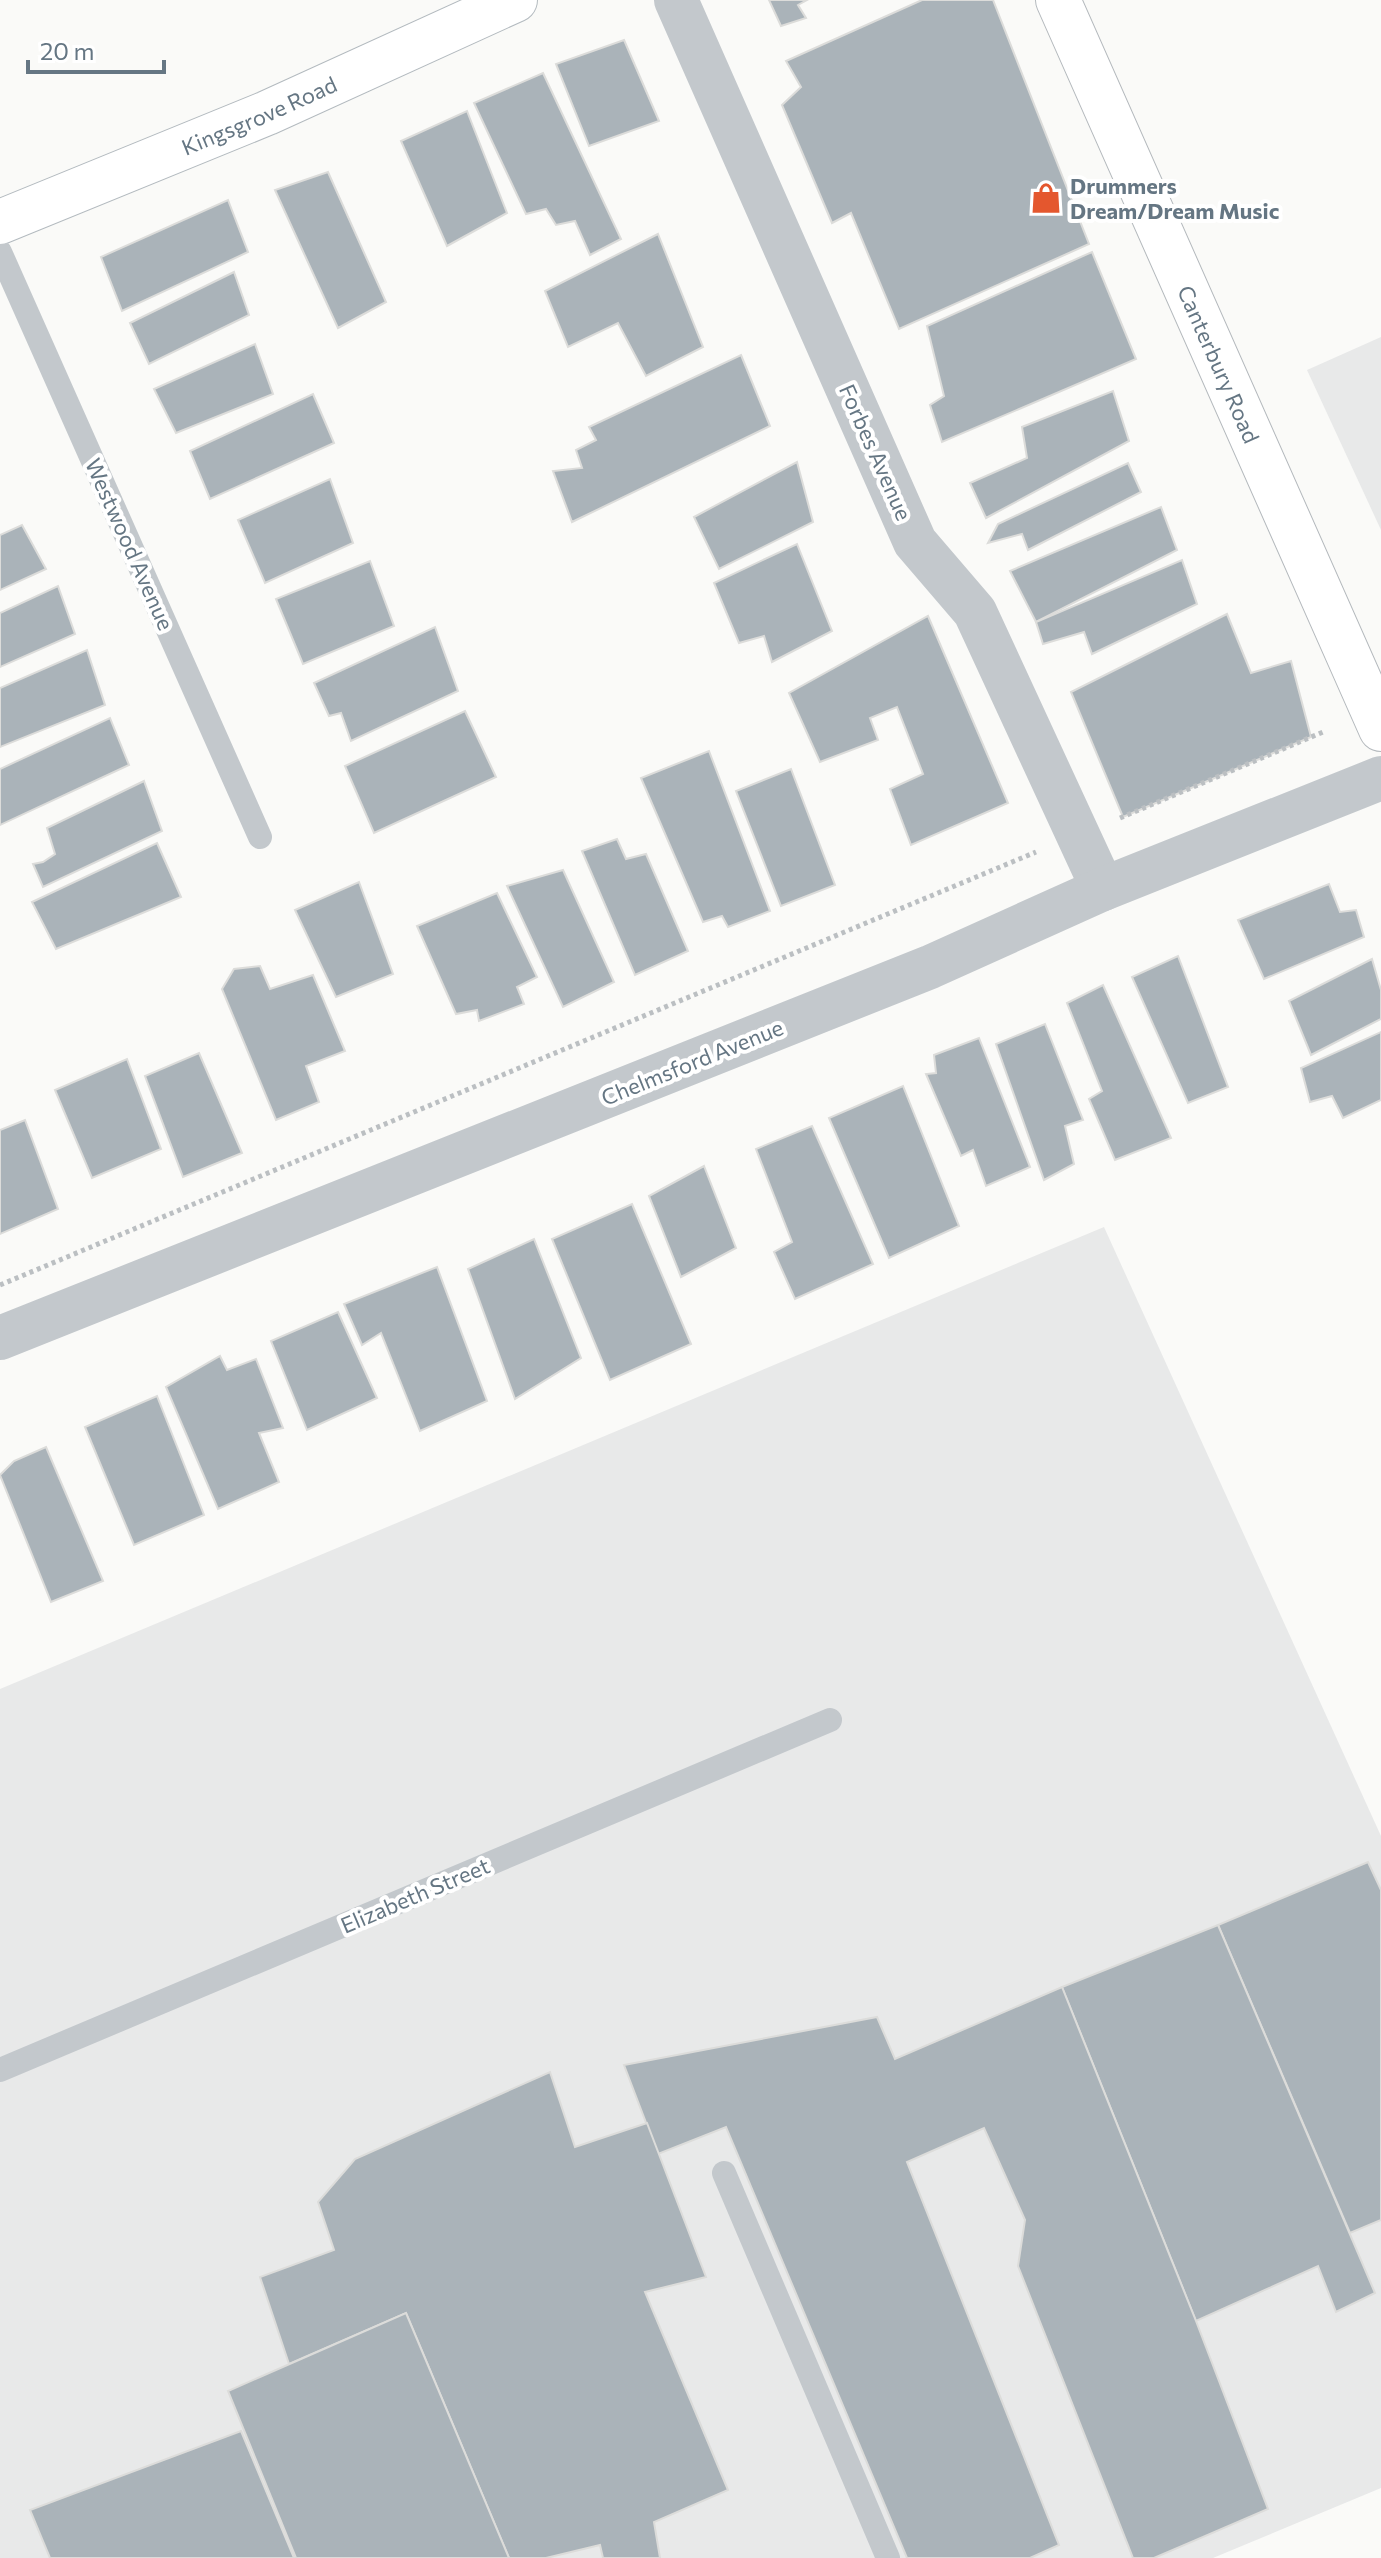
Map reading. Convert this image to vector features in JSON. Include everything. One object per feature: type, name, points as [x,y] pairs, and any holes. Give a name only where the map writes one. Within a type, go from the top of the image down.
[{"type":"main road","name":"Kingsgrove Road","points":[[0,222],[267,113],[515,0]]},
{"type":"main road","name":"Canterbury Road","points":[[1058,0],[1381,729]]},
{"type":"street","name":"Forbes Avenue","points":[[676,0],[915,542],[975,612],[1103,889]]},
{"type":"street","name":"Chelmsford Avenue","points":[[0,1338],[930,967],[1103,889],[1381,778]]},
{"type":"lane","name":"Westwood Avenue","points":[[0,252],[260,837]]},
{"type":"lane","name":"Elizabeth Street","points":[[0,2070],[830,1720]]},
{"type":"lane","points":[[724,2173],[888,2558]]},
{"type":"path","points":[[0,1285],[1323,732]]},
{"type":"shaded area","points":[[1381,337],[1381,530],[1307,370]]},
{"type":"shaded area","points":[[1104,1227],[1381,1836],[1381,2488],[1213,2558],[0,2558],[0,1689]]},
{"type":"building","points":[[769,0],[807,0],[798,5],[806,18],[781,26]]},
{"type":"building","points":[[922,0],[993,0],[1089,244],[899,329],[851,213],[832,223],[782,105],[801,87],[786,61]]},
{"type":"building","points":[[624,40],[659,121],[589,146],[556,64]]},
{"type":"building","points":[[543,73],[621,239],[590,255],[575,221],[556,225],[546,209],[526,214],[474,103]]},
{"type":"building","points":[[467,111],[507,213],[447,246],[401,141]]},
{"type":"building","points":[[328,172],[386,302],[338,328],[275,190]]},
{"type":"building","points":[[228,200],[248,252],[122,311],[101,257]]},
{"type":"building","points":[[658,234],[703,347],[646,376],[618,323],[568,347],[545,291]]},
{"type":"building","points":[[1092,252],[1136,359],[942,442],[930,405],[944,396],[927,326]]},
{"type":"building","points":[[234,272],[249,315],[149,364],[130,323]]},
{"type":"building","points":[[255,344],[273,394],[176,433],[154,389]]},
{"type":"building","points":[[741,355],[770,426],[572,522],[553,471],[582,468],[576,450],[596,440],[589,427]]},
{"type":"building","points":[[1113,391],[1129,441],[986,518],[970,483],[1027,458],[1022,427]]},
{"type":"building","points":[[313,394],[334,443],[210,499],[190,451]]},
{"type":"building","points":[[797,462],[813,522],[719,569],[694,517]]},
{"type":"building","points":[[1128,463],[1141,492],[1028,550],[1022,534],[988,543],[998,524]]},
{"type":"building","points":[[330,479],[353,543],[265,583],[238,520]]},
{"type":"building","points":[[1161,507],[1177,550],[1036,622],[1010,571]]},
{"type":"building","points":[[22,525],[46,569],[0,590],[0,535]]},
{"type":"building","points":[[797,544],[832,631],[772,662],[764,636],[739,643],[714,583]]},
{"type":"building","points":[[1182,560],[1197,604],[1092,654],[1084,632],[1043,644],[1036,622]]},
{"type":"building","points":[[370,561],[394,626],[303,664],[276,599]]},
{"type":"building","points":[[58,586],[75,634],[0,667],[0,613]]},
{"type":"building","points":[[1227,614],[1251,673],[1291,661],[1311,737],[1123,817],[1071,692]]},
{"type":"building","points":[[928,616],[1008,803],[911,845],[890,789],[923,774],[897,707],[870,718],[878,740],[820,762],[789,693]]},
{"type":"building","points":[[435,627],[458,691],[351,741],[341,713],[329,716],[314,683]]},
{"type":"building","points":[[87,650],[105,705],[0,747],[0,688]]},
{"type":"building","points":[[465,711],[496,777],[374,833],[345,766]]},
{"type":"building","points":[[110,718],[129,765],[0,825],[0,769]]},
{"type":"building","points":[[709,751],[770,911],[728,927],[722,916],[703,922],[641,778]]},
{"type":"building","points":[[791,769],[835,885],[781,906],[736,791]]},
{"type":"building","points":[[144,781],[162,831],[43,887],[33,864],[55,854],[47,828]]},
{"type":"building","points":[[617,839],[626,859],[646,854],[688,951],[635,975],[582,851]]},
{"type":"building","points":[[157,843],[181,897],[56,949],[32,902]]},
{"type":"building","points":[[563,870],[614,982],[563,1007],[507,886]]},
{"type":"building","points":[[359,882],[393,974],[336,997],[295,910]]},
{"type":"building","points":[[1329,884],[1340,912],[1356,910],[1364,937],[1264,979],[1238,920]]},
{"type":"building","points":[[497,893],[537,977],[517,987],[524,1004],[479,1021],[477,1010],[456,1014],[417,926]]},
{"type":"building","points":[[1178,956],[1228,1087],[1188,1103],[1132,977]]},
{"type":"building","points":[[1372,959],[1381,990],[1381,1019],[1311,1055],[1289,1001]]},
{"type":"building","points":[[260,966],[270,989],[313,975],[345,1051],[306,1066],[319,1102],[276,1120],[222,989],[234,969]]},
{"type":"building","points":[[1103,985],[1171,1138],[1115,1160],[1089,1099],[1102,1091],[1067,1003]]},
{"type":"building","points":[[1045,1024],[1083,1120],[1065,1126],[1074,1164],[1044,1180],[996,1044]]},
{"type":"building","points":[[1381,1032],[1381,1100],[1343,1118],[1332,1096],[1310,1102],[1301,1068]]},
{"type":"building","points":[[979,1038],[1030,1167],[986,1186],[973,1150],[961,1156],[926,1074],[936,1073],[934,1055]]},
{"type":"building","points":[[199,1053],[242,1153],[183,1177],[145,1076]]},
{"type":"building","points":[[127,1059],[161,1149],[92,1178],[55,1090]]},
{"type":"building","points":[[903,1086],[959,1226],[889,1258],[829,1118]]},
{"type":"building","points":[[25,1120],[58,1209],[0,1234],[0,1130]]},
{"type":"building","points":[[812,1126],[873,1264],[795,1299],[774,1252],[792,1242],[756,1149]]},
{"type":"building","points":[[704,1166],[736,1248],[681,1277],[649,1196]]},
{"type":"building","points":[[632,1204],[691,1344],[610,1380],[552,1239]]},
{"type":"building","points":[[534,1239],[581,1358],[515,1399],[468,1269]]},
{"type":"building","points":[[437,1267],[487,1401],[420,1431],[381,1333],[362,1345],[344,1304]]},
{"type":"building","points":[[338,1312],[377,1398],[307,1430],[271,1341]]},
{"type":"building","points":[[220,1356],[227,1370],[256,1359],[283,1428],[259,1433],[279,1482],[218,1509],[166,1387]]},
{"type":"building","points":[[157,1396],[204,1515],[134,1545],[85,1427]]},
{"type":"building","points":[[46,1447],[103,1581],[51,1602],[0,1475],[14,1461]]},
{"type":"building","points":[[1368,1862],[1381,1890],[1381,2220],[1350,2233],[1218,1925]]},
{"type":"building","points":[[1218,1925],[1375,2293],[1336,2312],[1318,2266],[1196,2321],[1062,1987]]},
{"type":"building","points":[[1062,1987],[1268,2509],[1154,2558],[1133,2558],[1018,2266],[1025,2220],[984,2128],[907,2162],[1059,2545],[1030,2558],[907,2558],[726,2127],[658,2154],[624,2065],[877,2017],[895,2059]]},
{"type":"building","points":[[550,2072],[575,2147],[647,2123],[706,2277],[645,2292],[728,2490],[654,2522],[660,2558],[603,2558],[600,2545],[546,2558],[509,2558],[406,2313],[289,2364],[260,2277],[334,2250],[318,2202],[355,2159]]},
{"type":"building","points":[[406,2313],[509,2558],[296,2558],[228,2391]]},
{"type":"building","points":[[241,2431],[294,2558],[50,2558],[30,2510]]},
{"type":"place","name":"Drummers Dream/Dream Music","points":[[1046,198]]}]
